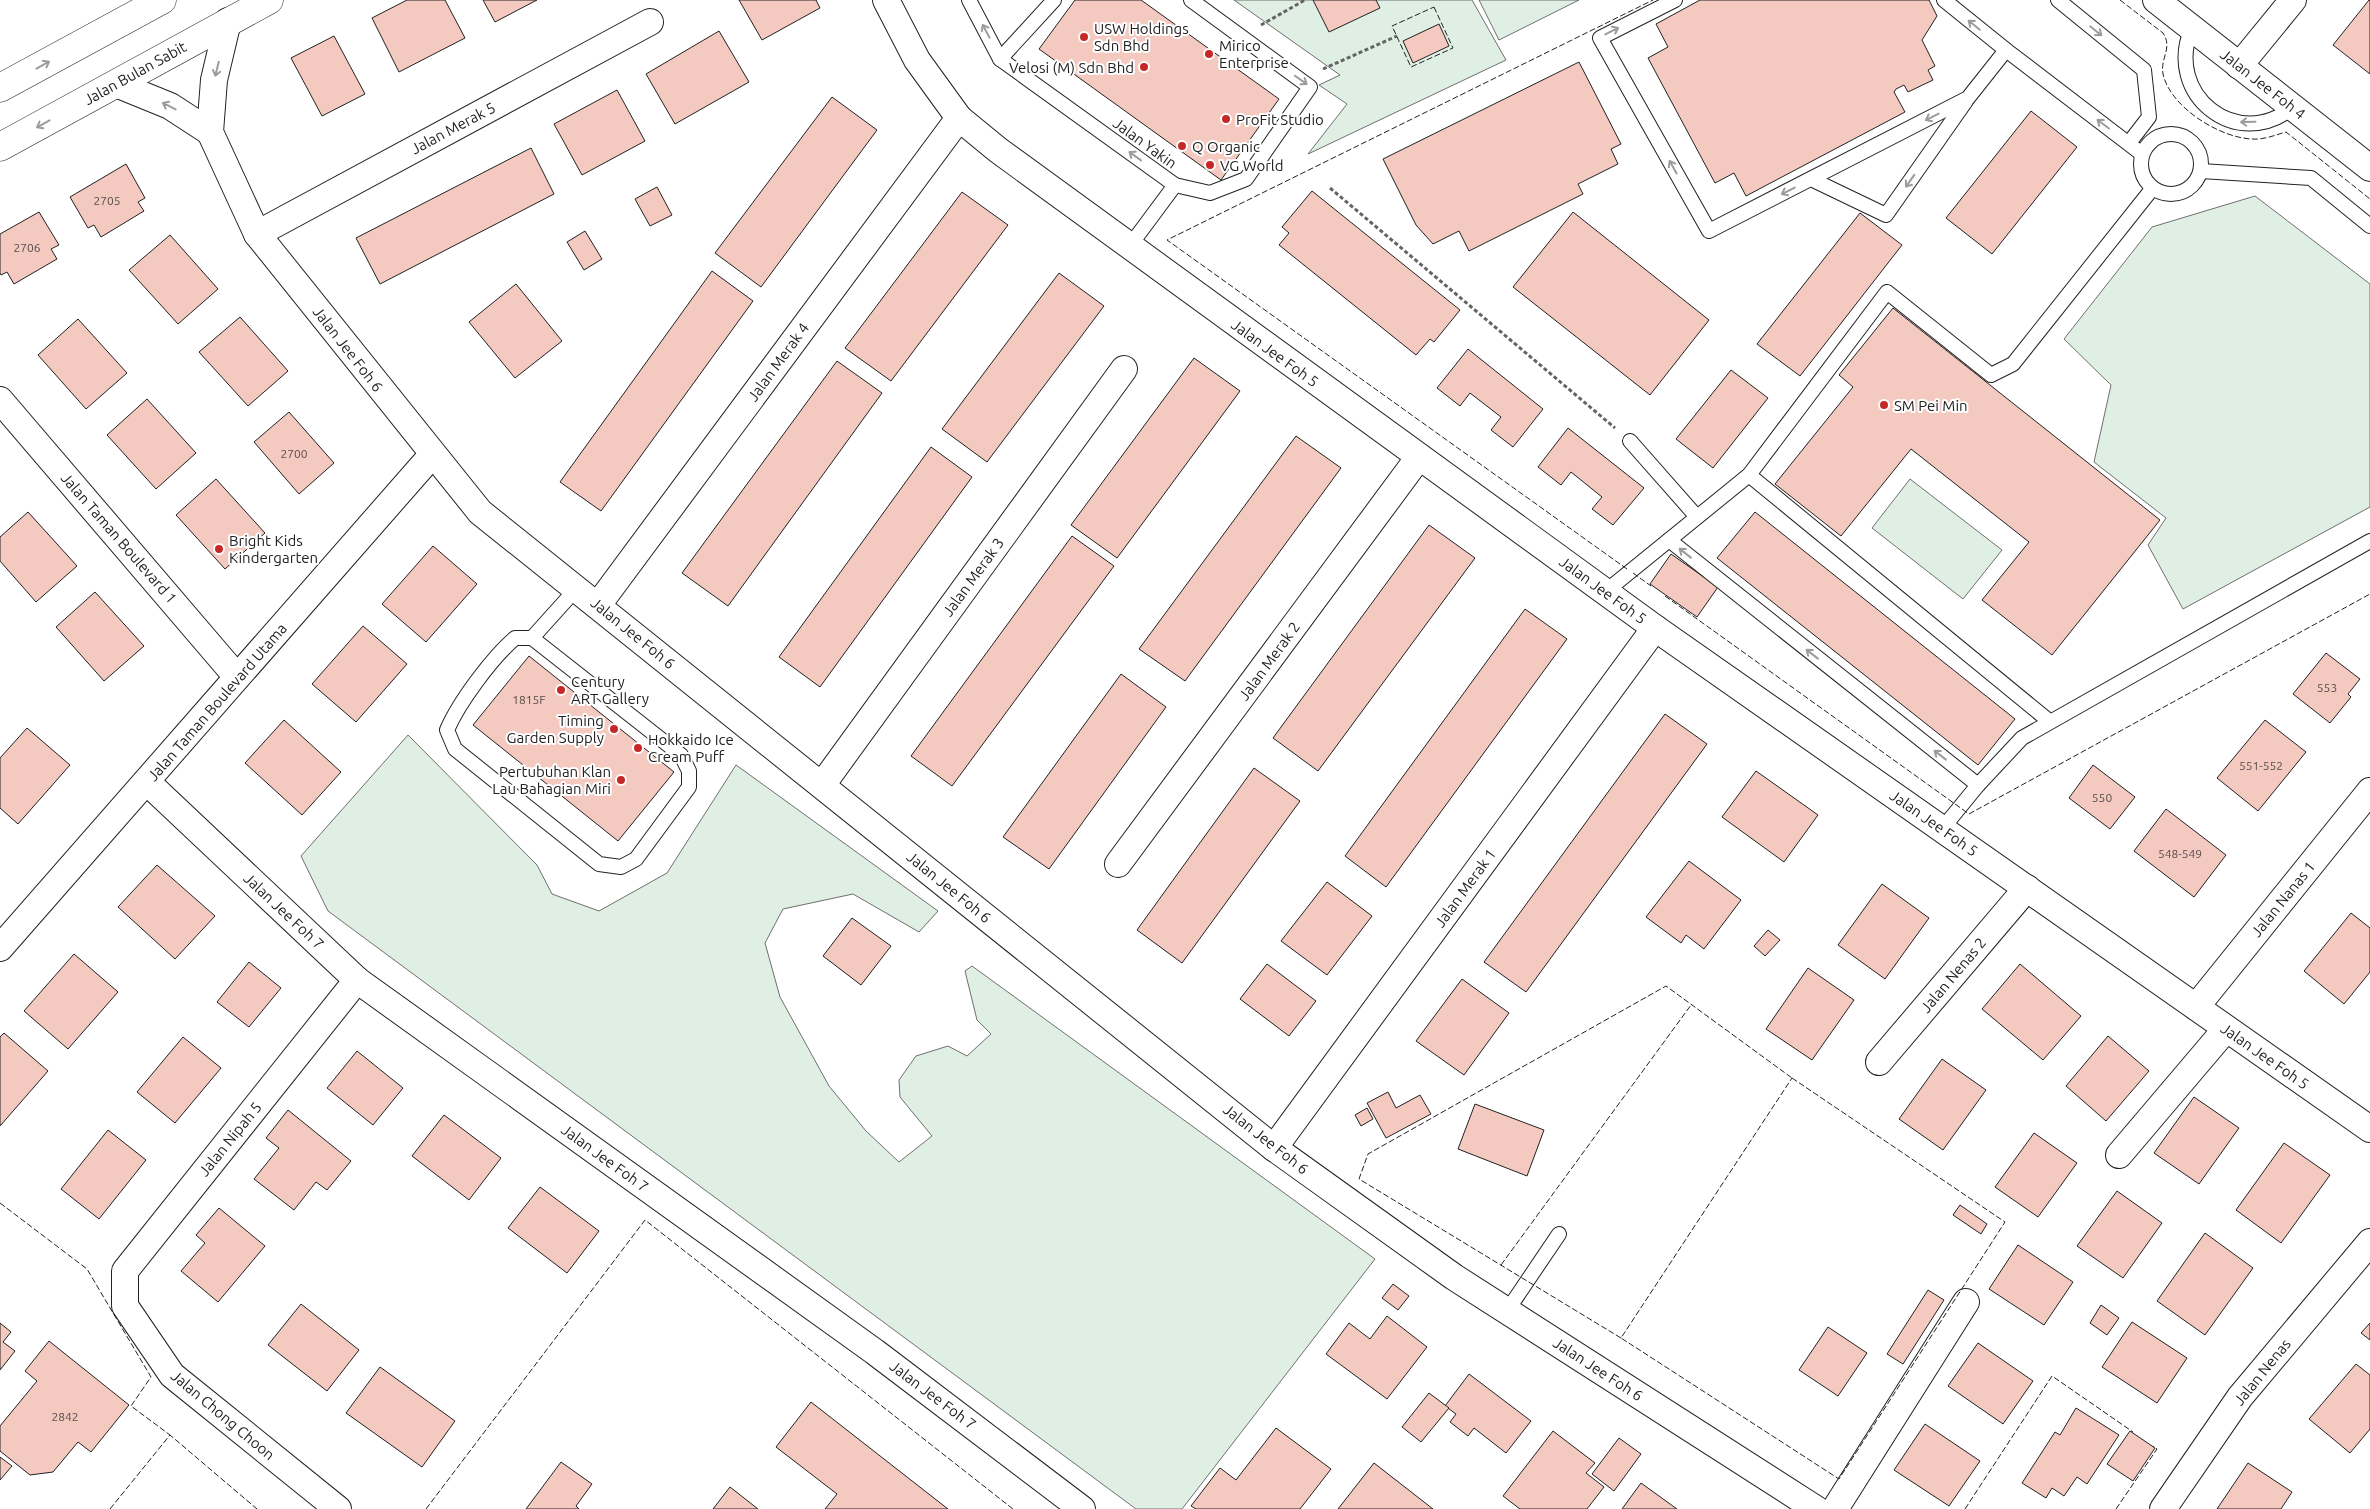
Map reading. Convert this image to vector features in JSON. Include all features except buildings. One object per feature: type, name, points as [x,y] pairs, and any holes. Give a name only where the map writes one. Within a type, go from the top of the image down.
[{"type":"main road","points":[[0,88],[162,0]]},
{"type":"main road","name":"Jalan Bulan Sabit","points":[[0,147],[269,0]]},
{"type":"street","name":"Jalan Jee Foh 5","points":[[886,0],[917,60],[959,118],[998,150],[1655,628],[2027,888],[2226,1030],[2370,1129]]},
{"type":"street","name":"Jalan Jee Foh 4","points":[[2156,0],[2370,168]]},
{"type":"street","points":[[2239,66],[2293,0]]},
{"type":"street","name":"Jalan Jee Foh 6","points":[[228,22],[214,80],[210,132],[257,234],[432,455],[480,512],[1274,1148],[1375,1222],[1507,1310],[1816,1509]]},
{"type":"street","name":"Jalan Merak 5","points":[[257,234],[650,22]]},
{"type":"street","points":[[116,84],[170,106],[210,132]]},
{"type":"street","name":"Jalan Merak 4","points":[[598,605],[959,118]]},
{"type":"street","name":"Jalan Merak 3","points":[[822,785],[1124,369]]},
{"type":"street","name":"Jalan Taman Boulevard 1","points":[[0,400],[237,677]]},
{"type":"street","name":"Jalan Taman Boulevard Utama","points":[[0,948],[432,455]]},
{"type":"street","name":"Jalan Merak 2","points":[[1118,864],[1419,457]]},
{"type":"street","name":"Jalan Merak 1","points":[[1274,1148],[1655,628]]},
{"type":"street","name":"Jalan Jee Foh 7","points":[[147,782],[357,980],[875,1352],[1082,1509]]},
{"type":"street","name":"Jalan Nanas 1","points":[[2196,1007],[2370,791]]},
{"type":"street","name":"Jalan Nenas 2","points":[[1879,1062],[2027,888]]},
{"type":"street","name":"Jalan Nipah 5","points":[[125,1306],[125,1271],[357,980]]},
{"type":"street","points":[[2119,1155],[2226,1030]]},
{"type":"street","name":"Jalan Nenas","points":[[2163,1509],[2240,1397],[2370,1242]]},
{"type":"street","points":[[1835,1509],[1966,1302]]},
{"type":"street","name":"Jalan Chong Choon","points":[[125,1306],[172,1375],[338,1509]]},
{"type":"lane","name":"Jalan Yakin","points":[[969,0],[1000,59],[1175,185],[1210,193],[1246,179],[1310,87],[1300,80]]},
{"type":"lane","points":[[1000,59],[1054,0]]},
{"type":"lane","points":[[1191,0],[1300,80]]},
{"type":"lane","points":[[1675,0],[1600,38],[1708,232],[1968,98]]},
{"type":"lane","points":[[1944,0],[2142,154]]},
{"type":"lane","points":[[2058,0],[2144,70],[2149,117],[2164,134]]},
{"type":"lane","points":[[2192,28],[2186,42],[2184,64],[2190,85],[2202,103],[2220,116],[2241,123],[2263,122],[2283,115],[2293,107]]},
{"type":"lane","points":[[1812,178],[1886,215],[1968,98],[2006,50]]},
{"type":"lane","points":[[2129,143],[2149,117]]},
{"type":"lane","points":[[2164,134],[2184,137],[2192,143],[2201,161],[2201,171],[2190,188],[2181,193],[2161,194],[2152,189],[2141,173],[2140,163],[2142,154],[2154,138],[2164,134]]},
{"type":"lane","points":[[2201,171],[2311,178],[2370,226]]},
{"type":"lane","points":[[1129,247],[1175,185]]},
{"type":"lane","points":[[1605,592],[1749,475],[1887,292],[1991,375],[2013,364],[2152,189]]},
{"type":"lane","points":[[1630,441],[1697,517]]},
{"type":"lane","points":[[1749,475],[2049,721]]},
{"type":"lane","points":[[1669,540],[1978,785]]},
{"type":"lane","points":[[1942,830],[1978,785],[2022,738],[2370,541]]},
{"type":"lane","points":[[532,638],[680,755],[689,771],[689,787],[636,860],[621,867],[599,864],[455,749],[447,730],[454,714],[504,648],[515,638],[532,638],[577,588]]},
{"type":"lane","points":[[1507,1310],[1559,1234]]},
{"type":"path","points":[[1240,36],[1305,0]]},
{"type":"path","points":[[1300,80],[1397,36]]},
{"type":"path","points":[[1330,188],[1630,441]]},
{"type":"green space","points":[[1234,0],[1472,0],[1506,60],[1308,154],[1347,104],[1319,85],[1340,75]]},
{"type":"green space","points":[[1479,0],[1579,0],[1499,40]]},
{"type":"green space","points":[[2255,196],[2370,284],[2370,507],[2183,609],[2148,545],[2166,518],[2094,462],[2111,385],[2064,339],[2152,227]]},
{"type":"green space","points":[[1910,479],[2002,550],[1963,599],[1872,528]]},
{"type":"green space","points":[[408,735],[537,865],[552,894],[599,911],[667,873],[736,765],[938,911],[919,932],[853,894],[783,909],[765,943],[780,997],[829,1086],[866,1131],[899,1162],[932,1136],[900,1097],[899,1080],[916,1056],[948,1046],[967,1056],[991,1034],[977,1020],[965,971],[972,966],[1375,1259],[1182,1509],[1136,1509],[328,911],[301,856]]},
{"type":"fence","points":[[1627,569],[1167,240],[1653,0]]},
{"type":"fence","points":[[2120,0],[2163,33],[2167,43],[2163,74],[2175,98],[2198,119],[2226,133],[2252,139],[2261,139],[2286,132],[2370,199]]},
{"type":"fence","points":[[1434,7],[1453,48],[1411,67],[1392,26],[1434,7]]},
{"type":"fence","points":[[1633,573],[1651,586]]},
{"type":"fence","points":[[1665,596],[1969,814],[2370,594]]},
{"type":"fence","points":[[1621,1338],[1359,1179],[1368,1154],[1666,986],[1792,1078]]},
{"type":"fence","points":[[1501,1265],[1691,1005]]},
{"type":"fence","points":[[1792,1078],[2005,1222],[1839,1479],[1621,1338],[1792,1078]]},
{"type":"fence","points":[[0,1203],[87,1269],[151,1377],[131,1406],[170,1435]]},
{"type":"fence","points":[[426,1509],[645,1220],[1013,1509]]},
{"type":"fence","points":[[1965,1509],[2052,1376],[2133,1432]]},
{"type":"fence","points":[[110,1509],[170,1435],[257,1509]]},
{"type":"fence","points":[[2116,1509],[2157,1449],[2153,1446]]},
{"type":"place","name":"USW Holdings Sdn Bhd","points":[[1084,37]]},
{"type":"place","name":"Mirico Enterprise","points":[[1209,54]]},
{"type":"place","name":"Velosi (M) Sdn Bhd","points":[[1144,67]]},
{"type":"place","name":"ProFit Studio","points":[[1226,119]]},
{"type":"place","name":"Q Organic","points":[[1182,146]]},
{"type":"place","name":"VG World","points":[[1210,165]]},
{"type":"place","name":"SM Pei Min","points":[[1884,405]]},
{"type":"place","name":"Bright Kids Kindergarten","points":[[219,549]]},
{"type":"place","name":"Century ART Gallery","points":[[561,690]]},
{"type":"place","name":"Timing Garden Supply","points":[[614,729]]},
{"type":"place","name":"Hokkaido Ice Cream Puff","points":[[638,748]]},
{"type":"place","name":"Pertubuhan Klan Lau Bahagian Miri","points":[[621,780]]}]
